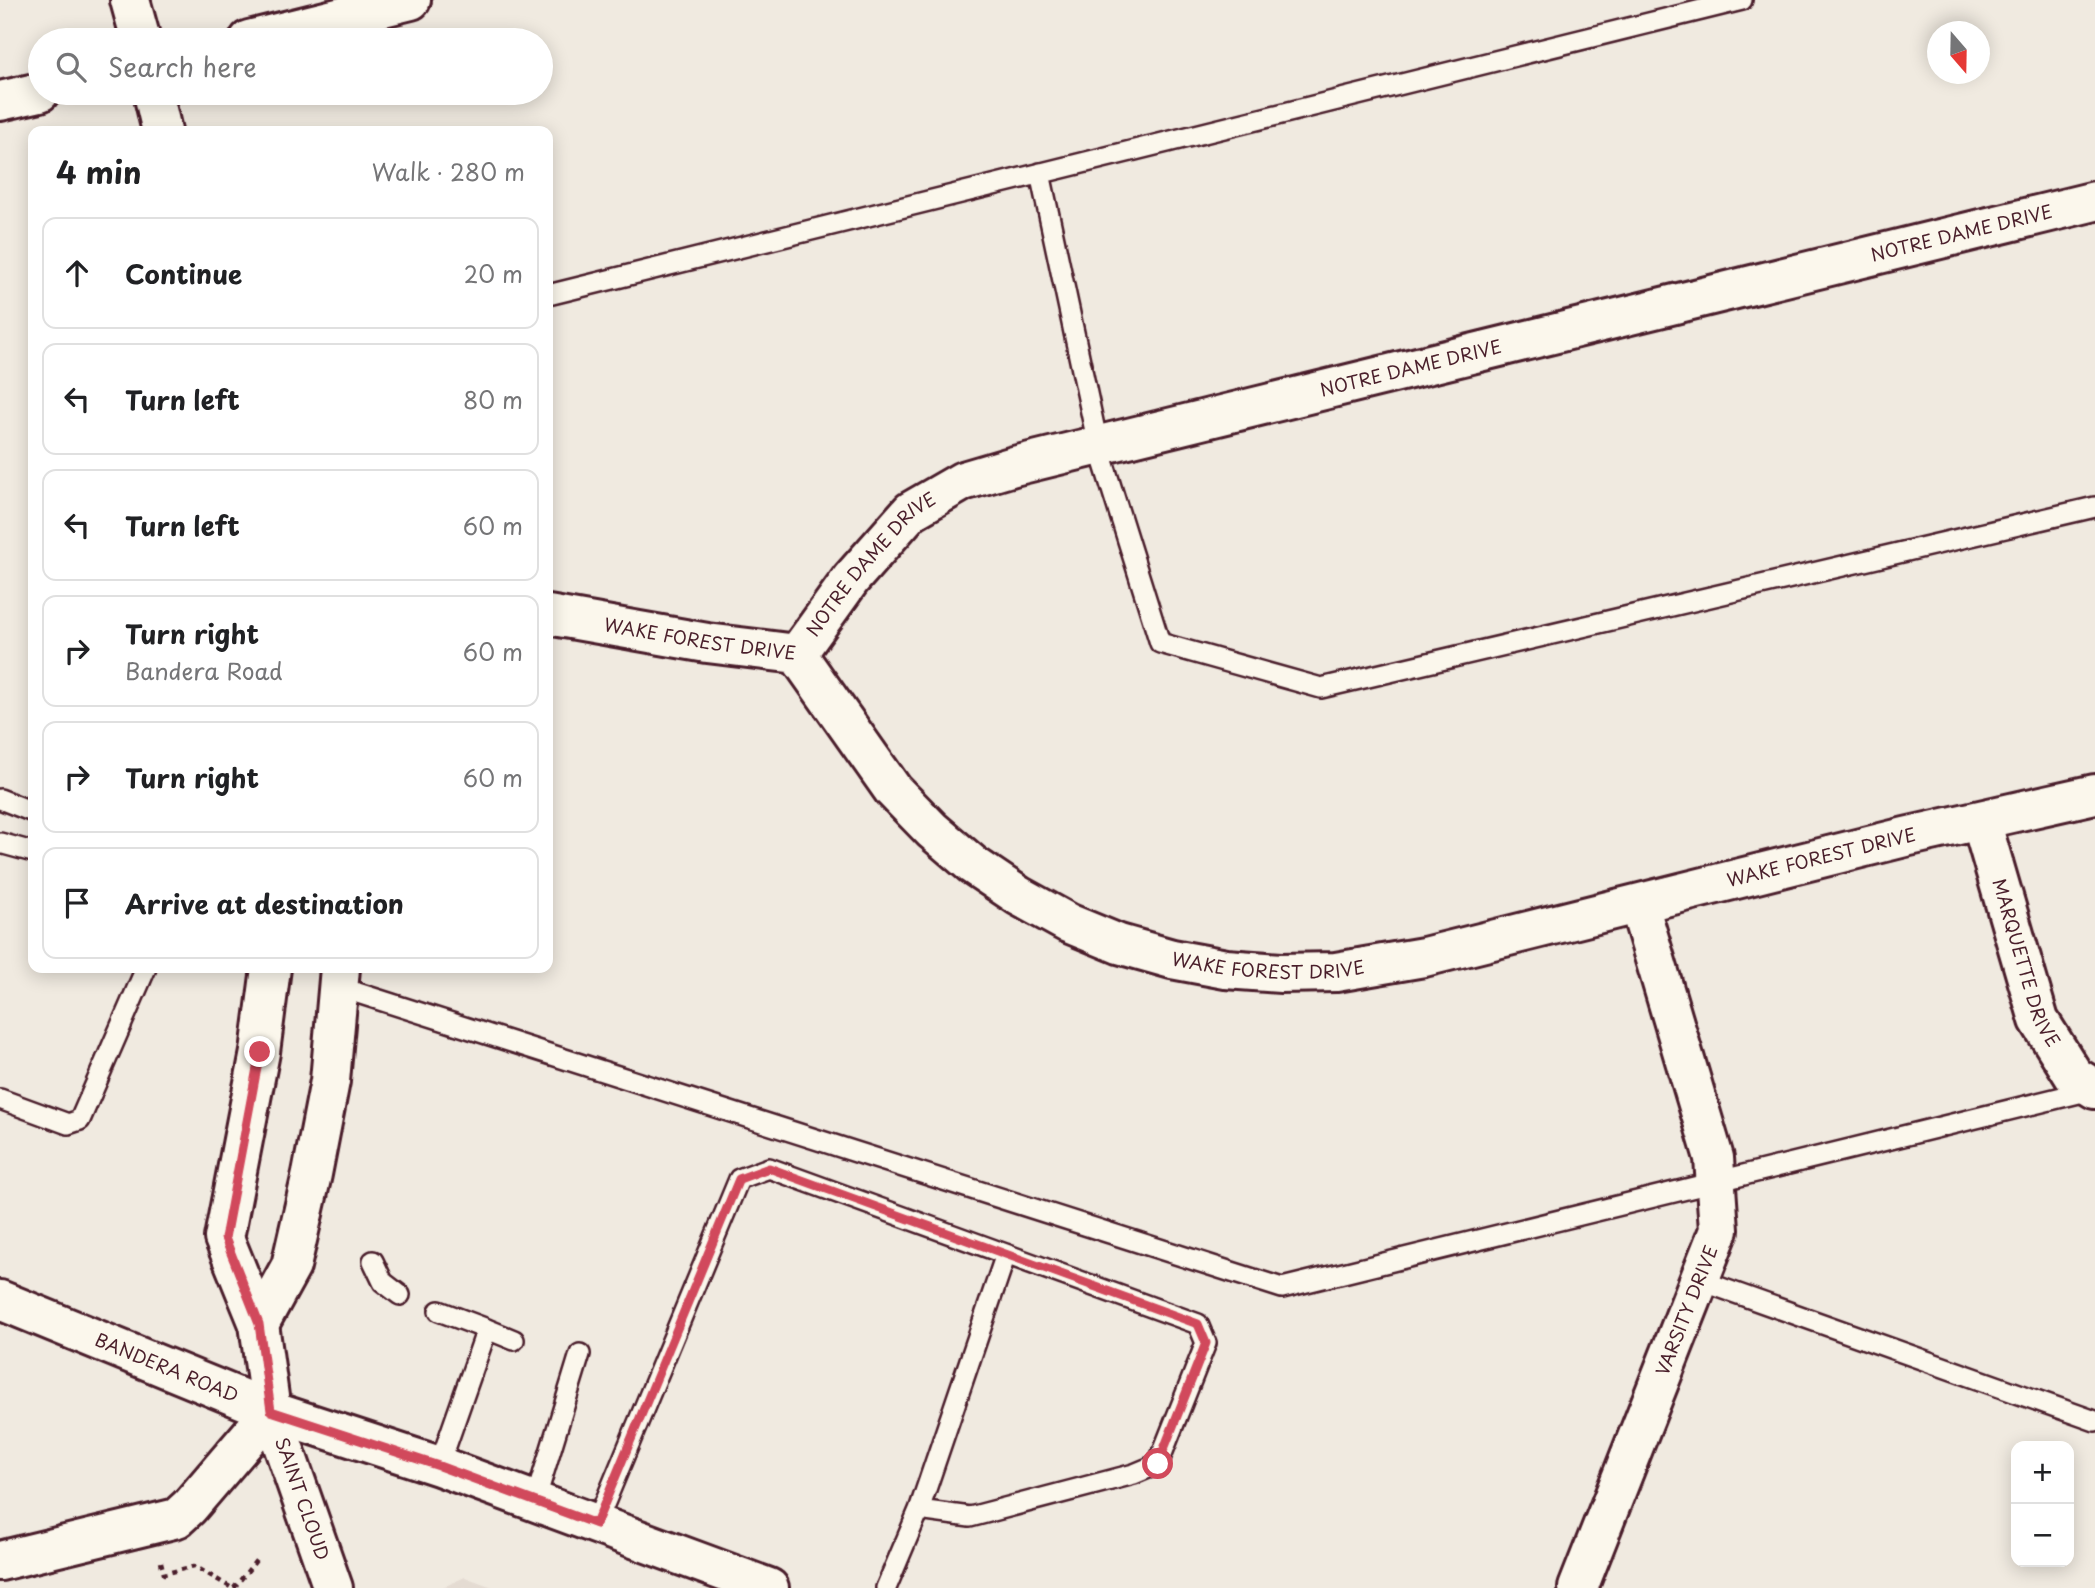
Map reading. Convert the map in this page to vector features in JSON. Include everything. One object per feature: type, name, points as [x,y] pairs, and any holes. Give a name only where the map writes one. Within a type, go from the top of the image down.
[{"type":"street","points":[[130,0],[138,28]]},
{"type":"street","points":[[298,28],[411,0]]},
{"type":"street","points":[[0,101],[28,95]]},
{"type":"street","points":[[156,105],[161,126]]},
{"type":"street","name":"NOTRE DAME DRIVE","points":[[797,654],[851,579],[911,511],[963,481],[1098,445],[2095,201]]},
{"type":"street","name":"WAKE FOREST DRIVE","points":[[553,616],[707,643],[797,654],[893,790],[932,830],[974,865],[1019,896],[1068,923],[1119,944],[1172,960],[1226,969],[1281,973],[1336,972],[1424,957],[1905,837],[2095,794]]},
{"type":"street","name":"MARQUETTE DRIVE","points":[[1982,821],[2039,1020],[2074,1076],[2095,1089]]},
{"type":"street","name":"VARSITY DRIVE","points":[[1578,1588],[1719,1230],[1714,1158],[1639,905]]},
{"type":"street","name":"SAINT CLOUD","points":[[270,973],[260,1052],[225,1238],[259,1324],[271,1411],[333,1588]]},
{"type":"street","points":[[259,1324],[291,1266],[330,1082],[340,977]]},
{"type":"street","name":"BANDERA ROAD","points":[[0,1300],[271,1411],[439,1466],[769,1588]]},
{"type":"street","points":[[0,1561],[177,1518],[271,1411]]},
{"type":"lane","points":[[553,294],[1742,0]]},
{"type":"lane","points":[[1040,173],[1098,445],[1160,643],[1321,688],[2095,507]]},
{"type":"lane","points":[[0,799],[28,810]]},
{"type":"lane","points":[[0,843],[28,851]]},
{"type":"lane","points":[[0,1099],[68,1124],[80,1121],[144,973]]},
{"type":"lane","points":[[340,977],[1282,1287],[2095,1089]]},
{"type":"lane","points":[[596,1524],[739,1179],[769,1168],[1198,1324],[1206,1343],[1158,1464],[1134,1474],[970,1517],[919,1510]]},
{"type":"lane","points":[[886,1588],[919,1510],[1006,1254]]},
{"type":"lane","points":[[373,1261],[383,1282],[400,1295]]},
{"type":"lane","points":[[1699,1280],[2095,1421]]},
{"type":"lane","points":[[439,1311],[514,1340]]},
{"type":"lane","points":[[439,1466],[486,1329]]},
{"type":"lane","points":[[535,1501],[580,1354]]},
{"type":"path","points":[[160,1558],[164,1574],[194,1566],[233,1588],[258,1558]]},
{"type":"shaded area","points":[[465,1577],[495,1588],[441,1588]]},
{"type":"route","points":[[260,1052],[225,1238],[259,1324],[271,1411],[439,1466],[596,1524],[739,1179],[769,1168],[1198,1324],[1206,1343],[1158,1464]]}]
